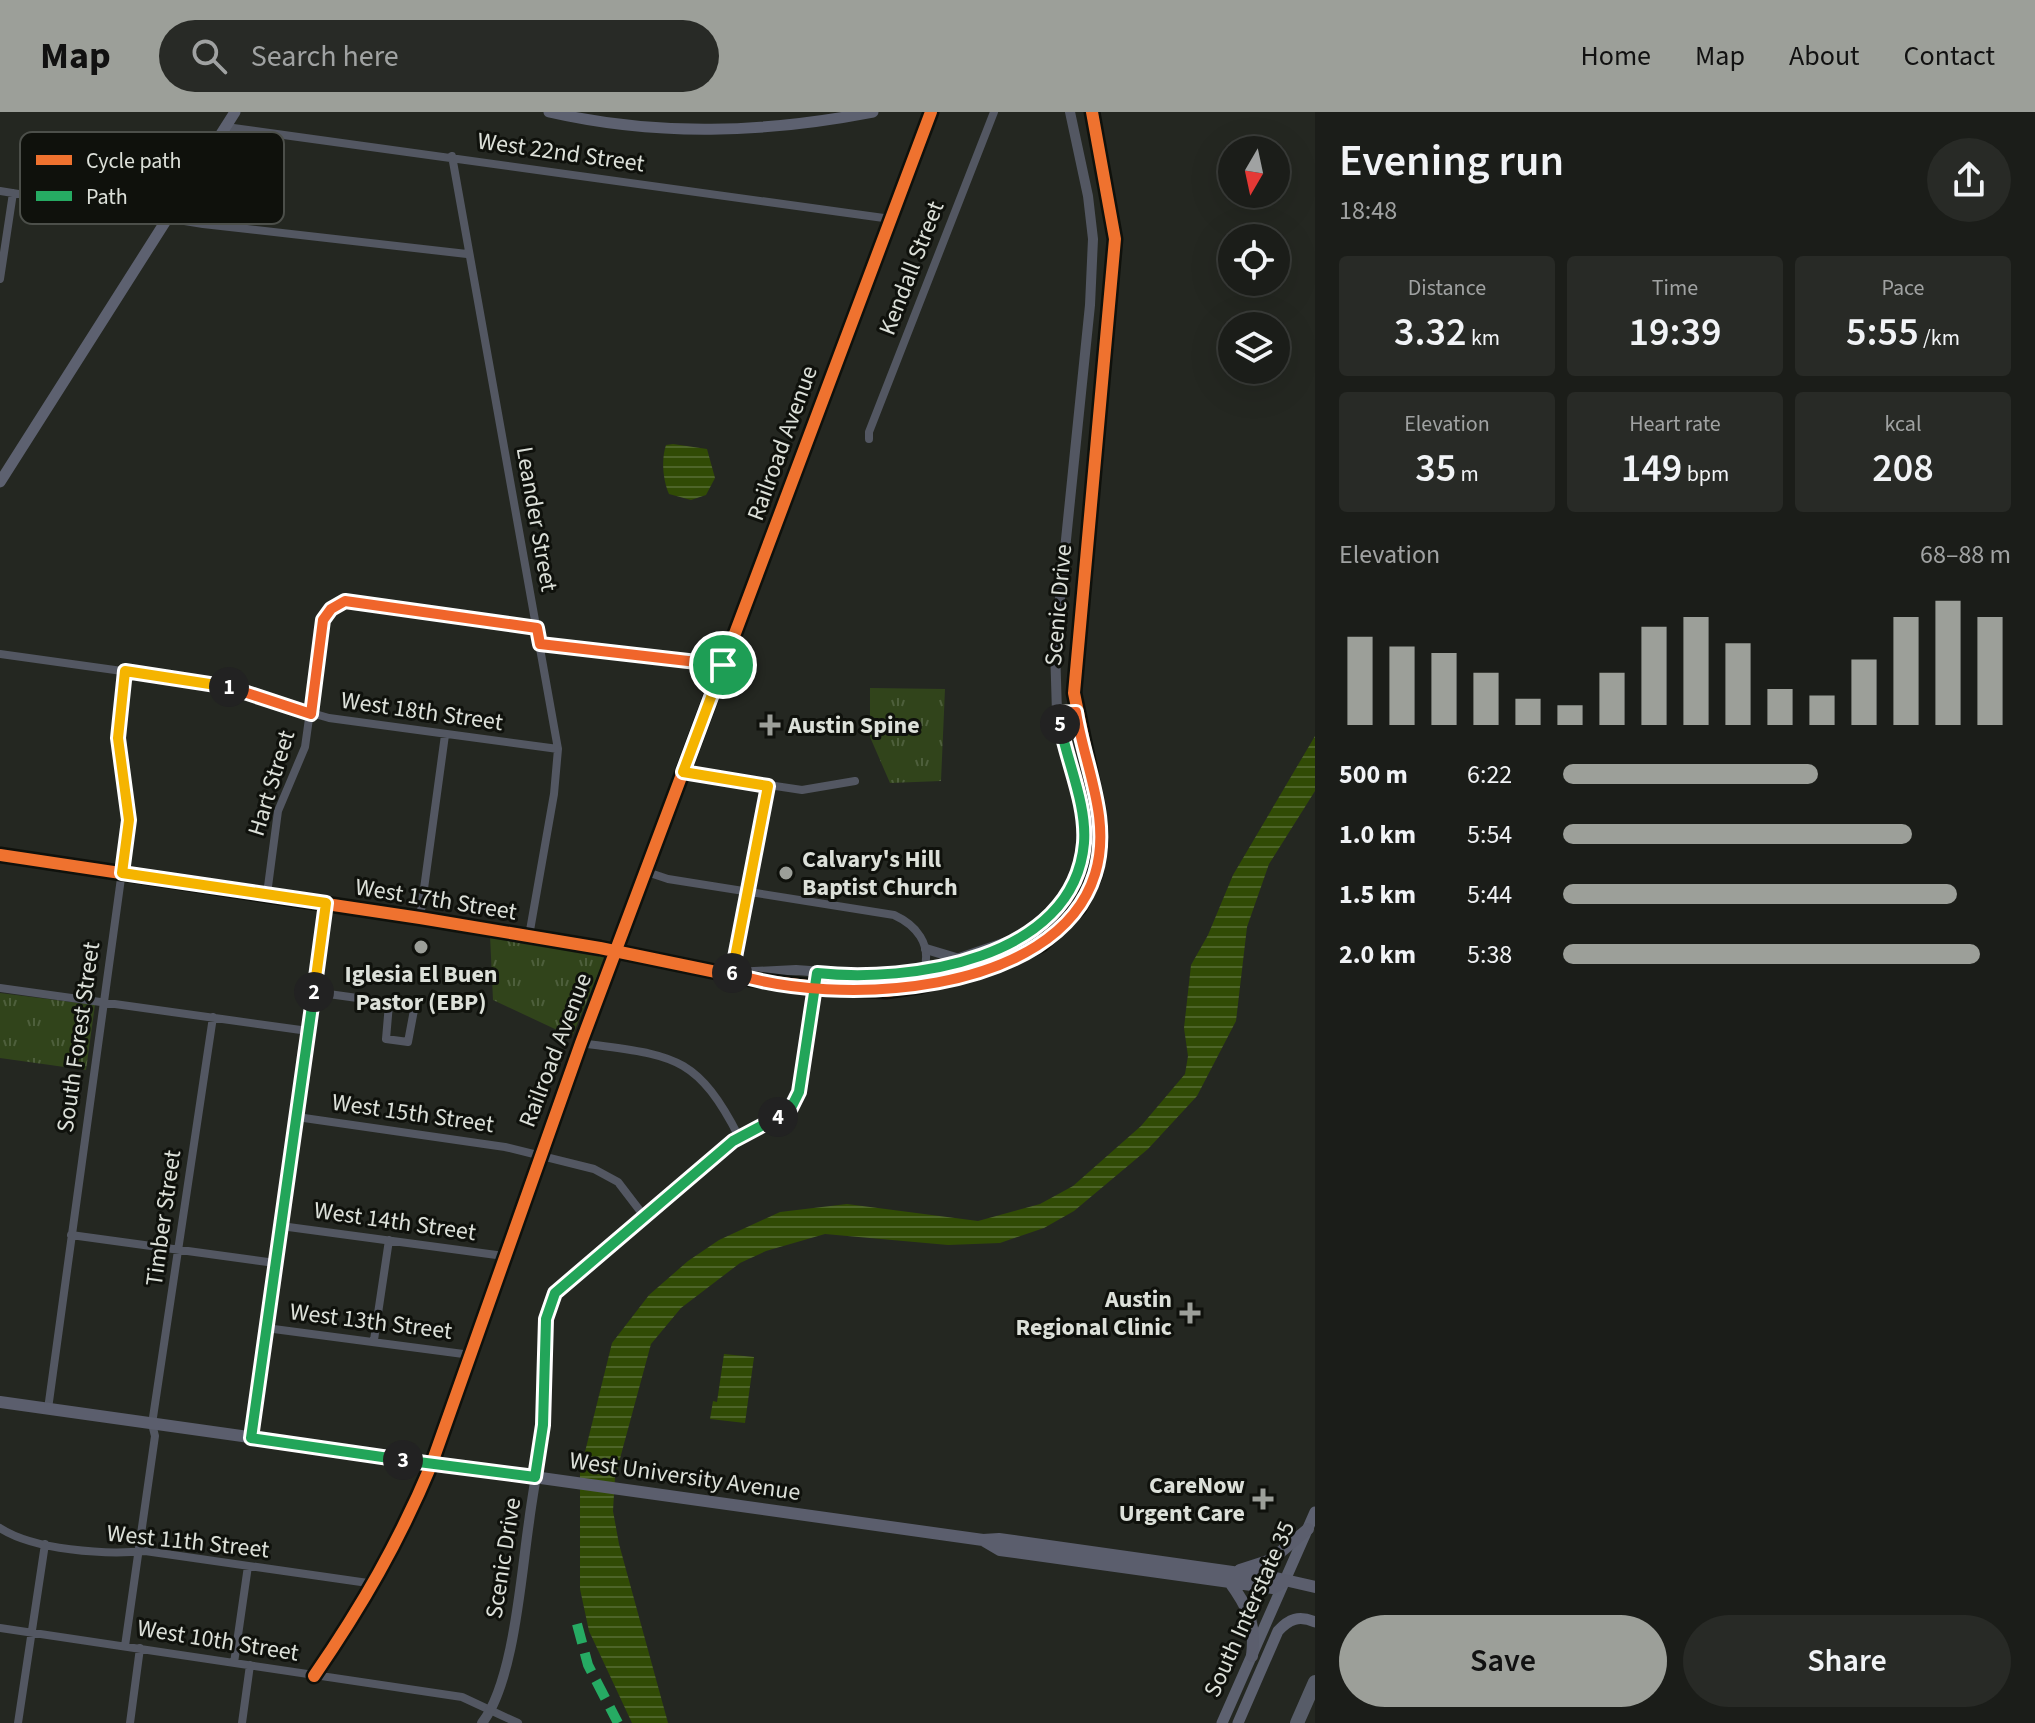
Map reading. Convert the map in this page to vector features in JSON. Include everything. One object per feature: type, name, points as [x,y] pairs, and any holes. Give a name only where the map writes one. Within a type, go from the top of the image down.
[{"type":"highway","points":[[1297,1723],[1315,1682]]},
{"type":"main road","points":[[223,132],[235,112]]},
{"type":"main road","points":[[549,112],[618,125],[719,130],[777,128],[873,112]]},
{"type":"main road","points":[[0,482],[163,224]]},
{"type":"main road","name":"West University Avenue","points":[[0,1402],[983,1540],[1000,1550],[1230,1576],[1273,1588],[1284,1582],[1315,1587]]},
{"type":"main road","name":"South Interstate 35","points":[[1222,1723],[1315,1512]]},
{"type":"main road","points":[[1252,1656],[1254,1624],[1230,1576],[1271,1560],[1308,1529]]},
{"type":"main road","points":[[1238,1723],[1278,1631],[1287,1621],[1311,1620]]},
{"type":"street","name":"Railroad Avenue","points":[[314,1676],[375,1584],[406,1524],[432,1463],[540,1154],[931,112]]},
{"type":"street","name":"Kendall Street","points":[[869,439],[869,432],[994,112]]},
{"type":"street","name":"Scenic Drive","points":[[482,1723],[491,1710],[515,1617],[543,1425],[546,1319],[551,1302],[564,1283],[739,1137],[784,1113],[796,1100],[817,973],[878,976],[924,970],[1011,944],[1039,926],[1059,906],[1076,879],[1084,829],[1057,713],[1055,647],[1093,239],[1088,196],[1070,112]]},
{"type":"street","name":"Scenic Drive","points":[[816,987],[886,991],[920,986],[1027,954],[1067,923],[1095,875],[1100,843],[1098,809],[1076,712],[1076,650],[1115,239],[1092,112]]},
{"type":"street","name":"West 22nd Street","points":[[226,127],[265,132]]},
{"type":"street","name":"West 22nd Street","points":[[284,134],[891,219]]},
{"type":"street","name":"Leander Street","points":[[452,156],[467,254],[558,749],[554,794],[529,936]]},
{"type":"street","points":[[0,191],[20,194]]},
{"type":"street","points":[[0,279],[13,193]]},
{"type":"street","points":[[209,224],[467,254]]},
{"type":"street","points":[[1093,239],[1115,239]]},
{"type":"street","points":[[1087,329],[1108,331]]},
{"type":"street","points":[[1074,462],[1094,465]]},
{"type":"street","points":[[1065,559],[1084,561]]},
{"type":"street","name":"Hart Street","points":[[267,894],[278,811],[302,758],[311,714],[323,620],[337,604],[367,602],[537,628]]},
{"type":"street","points":[[540,644],[723,665]]},
{"type":"street","points":[[1055,647],[1076,650]]},
{"type":"street","name":"West 18th Street","points":[[0,654],[234,688],[311,714],[558,749]]},
{"type":"street","name":"South Forest Street","points":[[48,1409],[129,820],[118,738],[125,671]]},
{"type":"street","points":[[1057,713],[1076,712]]},
{"type":"street","points":[[420,918],[445,735]]},
{"type":"street","points":[[683,772],[813,790],[855,781]]},
{"type":"street","points":[[732,973],[768,786]]},
{"type":"street","name":"West 17th Street","points":[[0,855],[420,918],[816,987]]},
{"type":"street","points":[[647,872],[894,915],[916,929],[926,949],[924,970]]},
{"type":"street","points":[[251,1438],[326,903]]},
{"type":"street","points":[[926,949],[949,958],[966,958]]},
{"type":"street","name":"West 17th Street","points":[[732,973],[796,970],[817,973]]},
{"type":"street","points":[[0,988],[308,1031]]},
{"type":"street","points":[[314,992],[408,1005],[414,1010],[408,1042],[386,1039],[389,1004]]},
{"type":"street","name":"Timber Street","points":[[125,1646],[155,1436],[152,1424],[213,1017]]},
{"type":"street","points":[[581,1043],[655,1055],[694,1071],[713,1090],[739,1137]]},
{"type":"street","name":"West 15th Street","points":[[297,1117],[540,1154],[607,1174],[628,1192],[644,1216]]},
{"type":"street","name":"West 14th Street","points":[[281,1226],[504,1256]]},
{"type":"street","points":[[71,1235],[275,1263]]},
{"type":"street","points":[[374,1340],[389,1240]]},
{"type":"street","name":"West 13th Street","points":[[266,1328],[471,1355]]},
{"type":"street","name":"West 11th Street","points":[[0,1528],[25,1540],[45,1544],[125,1555],[138,1552],[375,1584]]},
{"type":"street","points":[[18,1723],[45,1544]]},
{"type":"street","points":[[234,1663],[248,1566]]},
{"type":"street","name":"West 10th Street","points":[[0,1628],[462,1697],[518,1723]]},
{"type":"street","points":[[130,1723],[140,1648]]},
{"type":"street","points":[[242,1723],[250,1665]]},
{"type":"green space","points":[[870,688],[945,689],[941,781],[890,783],[870,737]]},
{"type":"green space","points":[[490,935],[606,955],[572,1037],[493,1000]]},
{"type":"green space","points":[[0,993],[95,1005],[86,1070],[0,1058]]},
{"type":"shaded area","points":[[666,445],[707,449],[715,478],[706,495],[691,500],[669,494],[664,476],[664,457]]},
{"type":"shaded area","points":[[1315,736],[1315,791],[1269,864],[1247,927],[1236,1021],[1197,1096],[1148,1149],[1074,1211],[1044,1228],[1000,1243],[948,1245],[825,1234],[766,1251],[740,1263],[681,1308],[651,1344],[615,1477],[613,1511],[619,1544],[668,1723],[632,1723],[589,1631],[580,1589],[580,1472],[612,1343],[649,1295],[688,1261],[719,1240],[780,1212],[847,1204],[978,1221],[1040,1204],[1073,1186],[1141,1126],[1185,1074],[1188,1056],[1184,1028],[1191,965],[1208,935],[1233,875]]},
{"type":"shaded area","points":[[724,1354],[754,1357],[745,1423],[710,1419],[713,1401],[717,1402]]},
{"type":"marked path","points":[[577,1624],[588,1665],[618,1723]]},
{"type":"cycle path","points":[[314,1676],[379,1573],[432,1463],[581,1043],[931,112]]},
{"type":"cycle path","points":[[0,855],[420,918],[600,948],[750,979],[824,988],[886,991],[920,986],[1002,963],[1042,944],[1079,908],[1095,875],[1100,843],[1098,809],[1074,693],[1115,239],[1092,112]]},
{"type":"place","name":"Austin Spine","points":[[770,725]]},
{"type":"place","name":"Calvary's Hill Baptist Church","points":[[786,873]]},
{"type":"place","name":"Iglesia El Buen Pastor (EBP)","points":[[421,947]]},
{"type":"place","name":"Austin Regional Clinic","points":[[1190,1313]]},
{"type":"place","name":"CareNow Urgent Care","points":[[1263,1499]]},
{"type":"route","points":[[723,665],[540,644],[537,628],[345,601],[331,609],[323,620],[311,714],[234,688],[125,671],[118,738],[129,800],[129,820],[122,873],[326,903],[251,1438],[535,1477],[543,1425],[546,1319],[555,1293],[578,1270],[733,1141],[791,1108],[802,1081],[816,987],[817,973],[878,976],[924,970],[1011,944],[1051,916],[1069,892],[1080,863],[1084,829],[1057,713],[1076,712],[1098,809],[1099,859],[1079,908],[1055,936],[1027,954],[920,986],[864,991],[816,987],[750,979],[732,973],[768,786],[702,778],[683,772],[723,665]]}]
